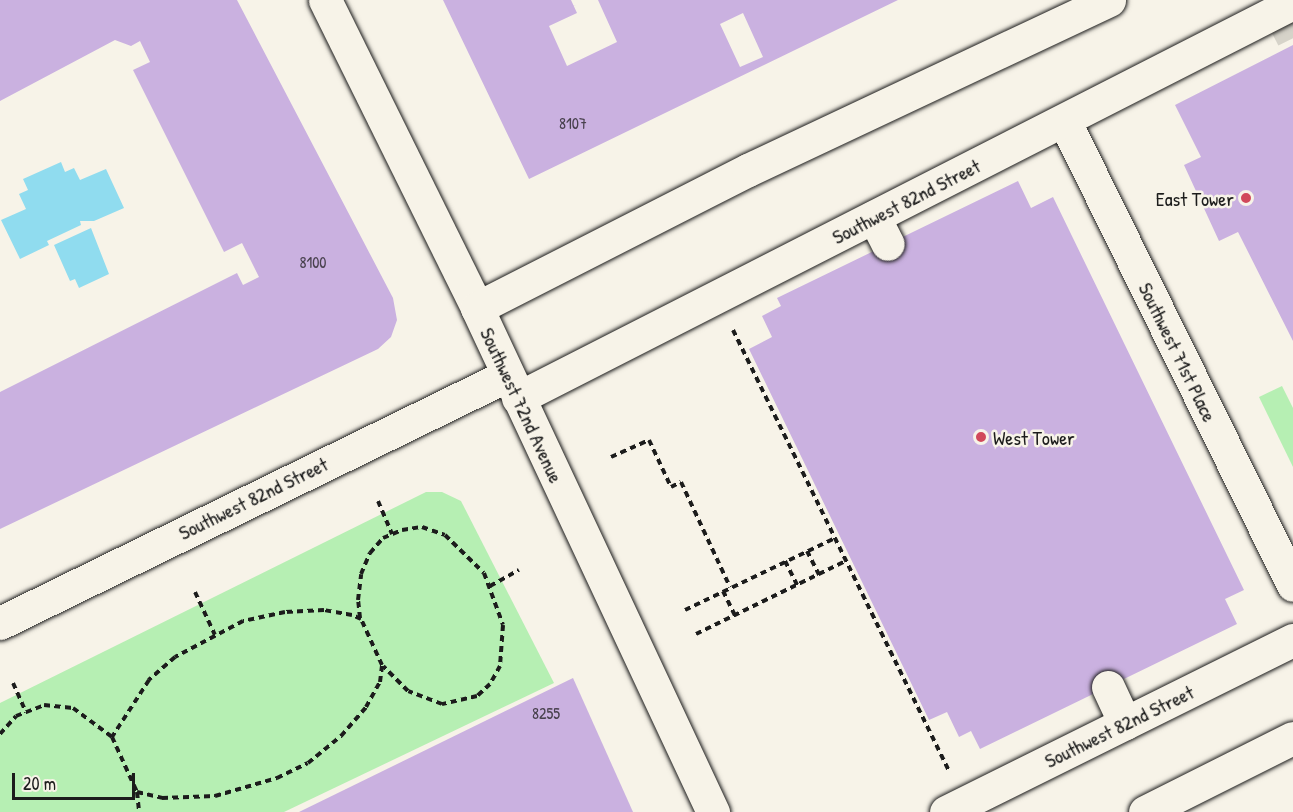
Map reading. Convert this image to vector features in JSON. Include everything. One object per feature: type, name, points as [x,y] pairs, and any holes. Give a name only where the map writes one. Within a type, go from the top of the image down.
[{"type":"street","name":"Southwest 72nd Avenue","points":[[325,0],[477,308],[713,812]]},
{"type":"street","points":[[477,308],[748,170],[1109,0]]},
{"type":"street","name":"Southwest 82nd Street","points":[[0,623],[513,386],[881,230],[1064,120],[1293,3]]},
{"type":"street","name":"Southwest 71st Place","points":[[1064,120],[1293,585]]},
{"type":"street","name":"Southwest 82nd Street","points":[[950,797],[1125,723],[1293,640]]},
{"type":"street","points":[[1108,687],[1125,723]]},
{"type":"street","points":[[1145,812],[1293,738]]},
{"type":"path","points":[[727,318],[835,538],[843,549],[846,561],[950,797]]},
{"type":"path","points":[[611,457],[649,440],[671,487],[681,482],[730,587]]},
{"type":"path","points":[[378,501],[392,534]]},
{"type":"path","points":[[422,527],[445,535],[466,551],[490,586],[503,625],[504,646],[500,666],[490,684],[477,696],[442,704],[423,699],[382,665],[361,619],[358,600],[361,574],[370,553],[392,534],[422,527]]},
{"type":"path","points":[[685,610],[835,538]]},
{"type":"path","points":[[807,551],[819,575]]},
{"type":"path","points":[[785,561],[797,585]]},
{"type":"path","points":[[696,634],[846,561]]},
{"type":"path","points":[[490,586],[519,570]]},
{"type":"path","points":[[723,591],[735,616]]},
{"type":"path","points":[[195,592],[215,635]]},
{"type":"path","points":[[112,736],[149,680],[175,657],[243,621],[285,612],[324,610],[361,619]]},
{"type":"path","points":[[138,792],[162,798],[215,796],[276,778],[308,763],[341,736],[366,707],[381,682],[382,665]]},
{"type":"path","points":[[13,683],[26,712]]},
{"type":"path","points":[[0,734],[16,716],[44,705],[73,708],[112,736],[138,792],[139,812]]},
{"type":"green space","points":[[1282,386],[1293,408],[1293,467],[1259,397]]},
{"type":"green space","points":[[426,492],[442,492],[461,501],[554,683],[284,812],[0,812],[0,703]]},
{"type":"water","points":[[61,162],[65,172],[74,168],[80,180],[106,169],[124,208],[94,221],[80,221],[81,225],[47,241],[49,245],[20,259],[1,220],[26,209],[19,194],[28,190],[23,179]]},
{"type":"water","points":[[91,228],[109,274],[79,288],[75,279],[70,281],[54,245]]},
{"type":"building","points":[[0,0],[237,0],[393,298],[397,320],[391,337],[378,349],[0,529],[0,392],[237,273],[243,285],[259,277],[242,243],[224,252],[133,70],[150,62],[140,41],[131,46],[115,40],[0,101]]},
{"type":"building","points":[[443,0],[571,0],[577,13],[549,26],[567,66],[617,42],[598,0],[898,0],[529,179]],"holes":[[[743,13],[763,57],[740,67],[720,24]]]},
{"type":"building","name":"East Tower","points":[[1293,45],[1293,341],[1238,232],[1219,241],[1184,165],[1201,157],[1175,105]]},
{"type":"building","name":"West Tower","points":[[1018,181],[1031,208],[1053,197],[1244,590],[1225,599],[1237,624],[980,749],[971,731],[959,737],[947,712],[929,720],[749,349],[772,337],[762,316],[781,306],[777,298]]},
{"type":"building","points":[[573,678],[633,812],[299,812]]},
{"type":"tunnel","points":[[1279,10],[1293,38]]},
{"type":"place","name":"East Tower","points":[[1246,198]]},
{"type":"place","name":"West Tower","points":[[981,437]]}]
